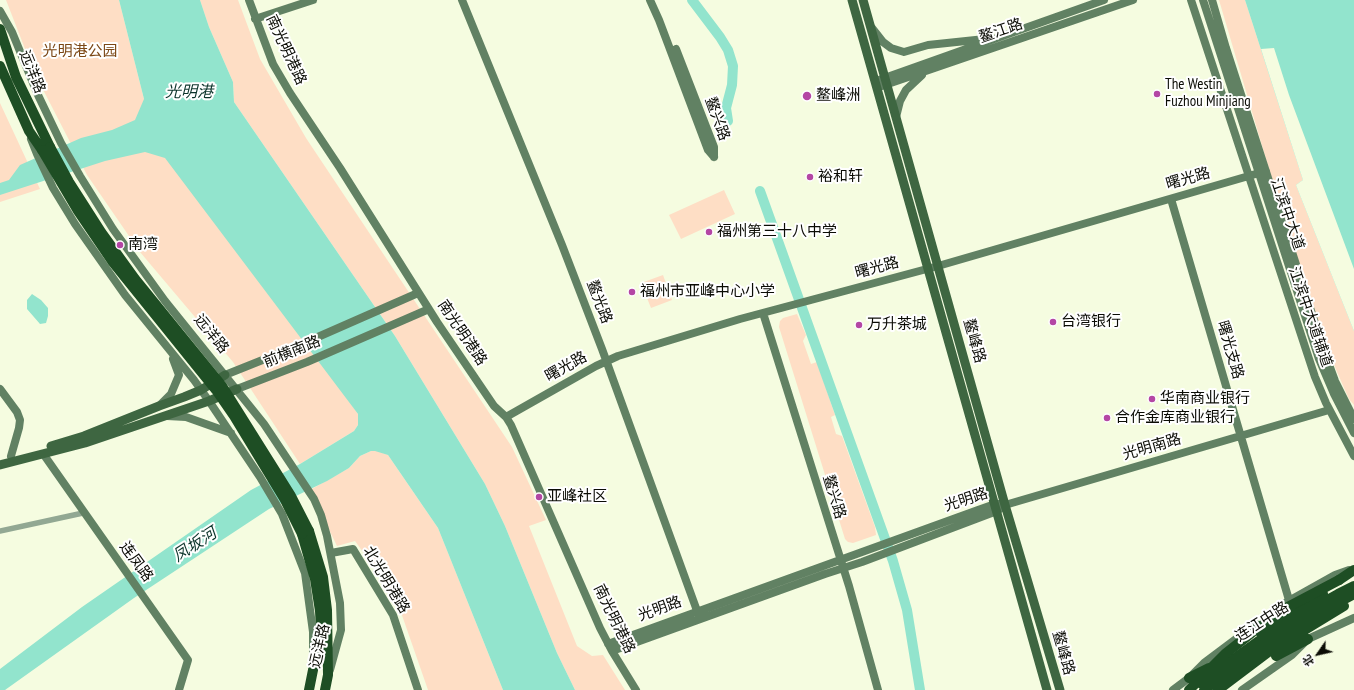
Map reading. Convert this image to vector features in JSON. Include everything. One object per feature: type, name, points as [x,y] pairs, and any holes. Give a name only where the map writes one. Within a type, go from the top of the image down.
[{"type":"highway","name":"远洋路","points":[[0,29],[43,151]]},
{"type":"highway","name":"远洋路","points":[[0,66],[29,131],[43,151]]},
{"type":"highway","points":[[43,151],[78,211],[108,255],[221,396],[305,533],[319,562],[325,593],[328,630],[328,675]]},
{"type":"highway","points":[[305,533],[320,611],[321,630],[314,669]]},
{"type":"highway","points":[[1190,690],[1225,654],[1254,630],[1286,608],[1339,580],[1354,569]]},
{"type":"highway","points":[[1189,678],[1207,669],[1289,613],[1354,579]]},
{"type":"highway","name":"连江中路","points":[[1190,690],[1286,623],[1354,586]]},
{"type":"highway","name":"连江中路","points":[[1204,690],[1296,626],[1354,594]]},
{"type":"highway","points":[[1218,690],[1267,653],[1344,606],[1354,602]]},
{"type":"highway","points":[[1229,690],[1270,659],[1286,649],[1308,640]]},
{"type":"highway","name":"远洋路","points":[[310,690],[314,669]]},
{"type":"highway","name":"远洋路","points":[[325,690],[328,675]]},
{"type":"main road","name":"南光明港路","points":[[249,0],[273,64],[283,82],[340,168],[418,293],[494,406],[506,417],[608,644],[636,690]]},
{"type":"main road","points":[[255,18],[313,0]]},
{"type":"main road","name":"鳌光路","points":[[462,0],[562,245],[607,360],[700,619]]},
{"type":"main road","name":"鳌兴路","points":[[650,0],[708,150],[714,157],[714,147],[656,0]]},
{"type":"main road","name":"鳌峰路","points":[[852,0],[1046,690]]},
{"type":"main road","name":"鳌峰路","points":[[863,0],[1005,505],[1060,690]]},
{"type":"main road","name":"鳌江路","points":[[876,85],[998,37],[1104,0]]},
{"type":"main road","name":"鳌江路","points":[[886,81],[927,71],[1133,0]]},
{"type":"main road","name":"江滨中大道辅道","points":[[1191,0],[1315,377],[1354,456]]},
{"type":"main road","name":"江滨中大道","points":[[1203,0],[1324,351],[1335,381],[1354,419]]},
{"type":"main road","name":"江滨中大道","points":[[1212,0],[1262,172],[1320,359],[1334,394],[1354,433]]},
{"type":"main road","name":"远洋路","points":[[0,11],[12,32],[38,95],[61,143],[113,229],[146,276],[264,424],[310,492],[324,523],[340,603],[341,630],[328,675]]},
{"type":"main road","points":[[870,25],[883,42],[891,48],[904,52],[928,45],[998,37]]},
{"type":"main road","points":[[896,117],[900,101],[906,90],[927,71]]},
{"type":"main road","name":"远洋路","points":[[43,151],[53,188],[68,214],[125,295],[209,401],[260,477],[282,514],[305,573],[313,632],[314,669]]},
{"type":"main road","name":"曙光路","points":[[506,417],[607,360],[618,356],[763,313],[928,269],[1262,172]]},
{"type":"main road","name":"曙光支路","points":[[1171,199],[1289,600]]},
{"type":"main road","name":"前横南路","points":[[0,459],[84,436],[184,397],[201,390],[225,375],[294,347],[418,293]]},
{"type":"main road","name":"前横南路","points":[[0,465],[44,455],[85,443],[209,401],[307,362],[429,309]]},
{"type":"main road","name":"鳌兴路","points":[[763,313],[841,564],[878,690]]},
{"type":"main road","name":"前横南路","points":[[159,406],[171,394],[179,375],[170,352]]},
{"type":"main road","points":[[0,389],[17,412],[20,420],[20,428],[11,456]]},
{"type":"main road","name":"光明南路","points":[[1005,505],[1330,410]]},
{"type":"main road","name":"前横南路","points":[[164,416],[186,416],[232,434]]},
{"type":"main road","name":"连凤路","points":[[44,455],[188,660],[179,690]]},
{"type":"main road","name":"光明路","points":[[612,651],[700,619],[841,564],[894,540],[1005,505]]},
{"type":"main road","name":"光明路","points":[[608,644],[697,611],[841,564],[882,554],[996,508]]},
{"type":"main road","name":"北光明港路","points":[[331,553],[353,549],[393,615],[418,690]]},
{"type":"main road","points":[[1173,690],[1189,678],[1227,644],[1289,600],[1335,575],[1354,569]]},
{"type":"main road","points":[[1242,690],[1292,655],[1308,640],[1354,618]]},
{"type":"street","points":[[0,531],[83,512]]},
{"type":"green space","name":"光明港公园","points":[[6,0],[119,0],[144,99],[358,414],[358,425],[354,431],[300,464],[233,362],[140,252],[87,175],[34,72]]},
{"type":"green space","points":[[200,0],[238,0],[260,59],[306,138],[512,447],[546,520],[529,526],[577,646],[592,656],[603,655],[625,690],[575,690],[557,653],[505,526],[485,484],[395,336],[234,102],[233,82],[209,27]]},
{"type":"green space","points":[[1219,0],[1245,0],[1303,180],[1296,185],[1354,331],[1354,405],[1349,399],[1337,372],[1315,315],[1271,176]]},
{"type":"green space","points":[[0,103],[40,189],[0,202]]},
{"type":"green space","points":[[724,190],[735,214],[681,239],[669,215]]},
{"type":"green space","points":[[663,275],[672,300],[651,308],[641,283]]},
{"type":"green space","points":[[797,314],[806,335],[803,341],[811,364],[817,362],[835,415],[831,417],[836,434],[842,436],[875,527],[876,535],[853,543],[848,542],[845,539],[779,327],[780,321],[783,318]]},
{"type":"green space","points":[[371,451],[378,451],[388,455],[438,528],[503,690],[428,690],[396,598],[355,541],[337,546],[310,490],[349,468],[360,456]]},
{"type":"water","name":"光明港","points":[[119,0],[200,0],[209,27],[233,82],[234,102],[395,336],[485,484],[505,526],[557,653],[575,690],[503,690],[438,528],[388,455],[371,451],[360,456],[349,468],[327,481],[269,509],[134,598],[5,690],[0,690],[0,669],[82,607],[251,490],[300,464],[354,431],[358,425],[358,414],[165,158],[145,152],[105,161],[0,195],[0,183],[9,180],[20,165],[81,138],[112,130],[135,120],[144,99]]},
{"type":"water","points":[[1245,0],[1354,0],[1354,331],[1296,185],[1303,180]]},
{"type":"water","points":[[32,294],[41,300],[48,308],[46,323],[40,324],[27,309],[27,300]]},
{"type":"pier","points":[[1274,48],[1289,95],[1354,269],[1354,331],[1296,185],[1303,180],[1261,49]]},
{"type":"waterway","points":[[692,0],[720,37],[728,50],[733,66],[732,85],[726,108],[728,121]]},
{"type":"waterway","points":[[760,191],[893,561],[907,610],[920,690]]},
{"type":"place","name":"The Westin Fuzhou Minjiang","points":[[1157,94]]},
{"type":"place","name":"鳌峰洲","points":[[807,96]]},
{"type":"place","name":"裕和轩","points":[[810,177]]},
{"type":"place","name":"福州第三十八中学","points":[[709,232]]},
{"type":"place","name":"南湾","points":[[120,245]]},
{"type":"place","name":"福州市亚峰中心小学","points":[[632,292]]},
{"type":"place","name":"台湾银行","points":[[1053,322]]},
{"type":"place","name":"万升茶城","points":[[859,325]]},
{"type":"place","name":"华南商业银行","points":[[1152,399]]},
{"type":"place","name":"合作金库商业银行","points":[[1107,418]]},
{"type":"place","name":"亚峰社区","points":[[539,497]]},
{"type":"water label","name":"凤坂河","points":[[195,545]]}]
